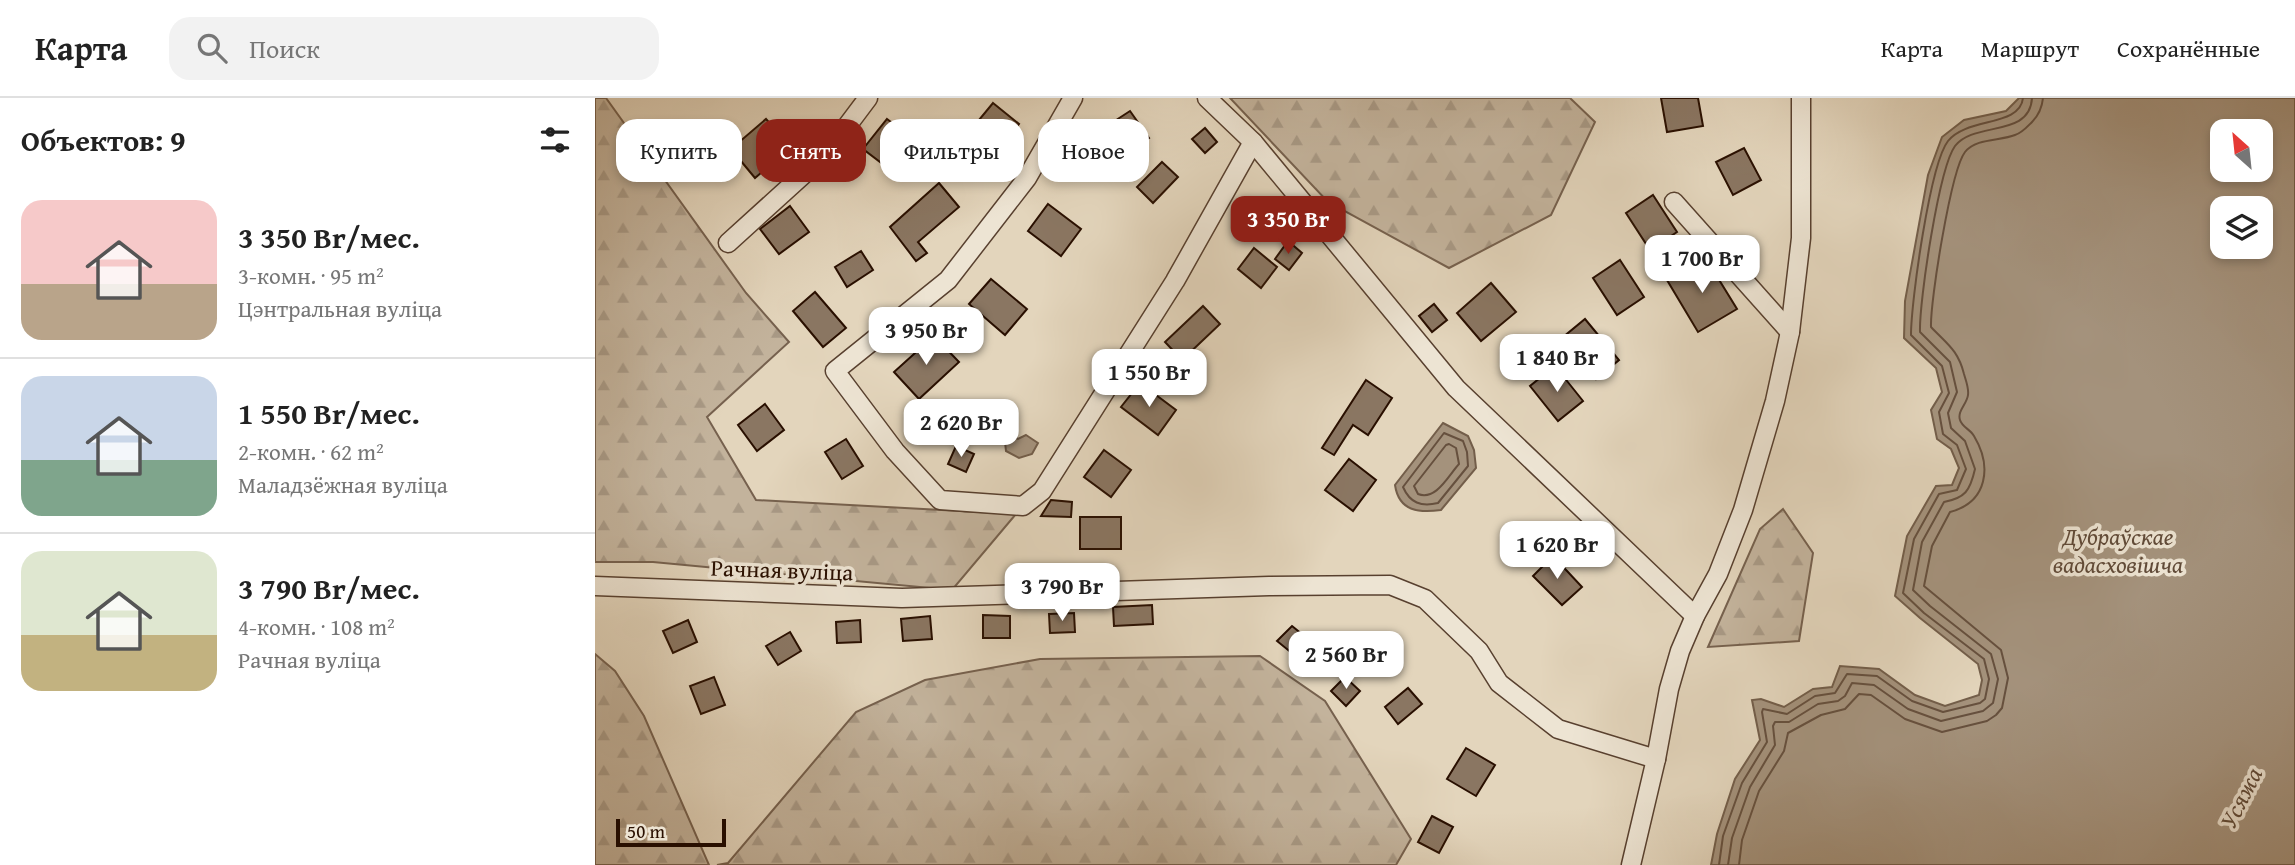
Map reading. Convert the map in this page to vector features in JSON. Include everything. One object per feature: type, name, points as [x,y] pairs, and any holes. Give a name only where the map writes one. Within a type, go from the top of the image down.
[{"type":"street","points":[[728,243],[826,153],[868,98]]},
{"type":"street","points":[[1073,98],[1027,178],[949,280],[835,371],[895,451],[940,500],[1023,506],[1042,491],[1175,281],[1252,142]]},
{"type":"street","points":[[1207,98],[1252,142],[1456,388],[1695,616]]},
{"type":"street","points":[[1631,865],[1669,689],[1680,651],[1695,616],[1718,575],[1743,510],[1775,401],[1790,332],[1801,238],[1801,98]]},
{"type":"street","points":[[1674,202],[1790,332]]},
{"type":"street","name":"Рачная вуліца","points":[[595,586],[902,598],[1390,584],[1425,599],[1479,651],[1499,683],[1558,729],[1656,759]]},
{"type":"green space","points":[[595,98],[606,98],[621,119],[616,119],[616,182],[666,182],[746,293],[789,342],[707,417],[756,500],[1016,514],[952,590],[653,562],[595,562]]},
{"type":"green space","points":[[1230,98],[1570,98],[1595,122],[1551,215],[1449,268],[1328,202]]},
{"type":"green space","points":[[1783,509],[1813,553],[1799,641],[1708,647],[1760,529]]},
{"type":"green space","points":[[595,654],[615,671],[644,716],[709,865],[595,865]]},
{"type":"green space","points":[[1260,656],[1325,701],[1411,839],[1396,865],[717,865],[728,863],[856,712],[925,680],[1040,659]]},
{"type":"water","name":"Дубраўскае вадасховішча","points":[[2019,98],[2295,98],[2295,865],[1711,865],[1717,834],[1735,779],[1760,740],[1752,700],[1761,699],[1784,707],[1813,689],[1832,687],[1840,666],[1879,669],[1915,695],[1945,706],[1979,695],[1982,680],[1978,664],[1895,596],[1907,536],[1936,486],[1952,485],[1959,468],[1951,449],[1937,439],[1931,410],[1942,392],[1936,368],[1904,338],[1905,301],[1928,175],[1942,137],[1964,120],[2006,111]]},
{"type":"water","points":[[1443,423],[1468,436],[1474,450],[1476,468],[1441,510],[1418,511],[1401,501],[1395,485]]},
{"type":"water","points":[[1026,435],[1038,443],[1032,454],[1019,458],[1006,451],[1005,442],[1013,437],[1018,439]]},
{"type":"building","points":[[1661,98],[1698,98],[1703,126],[1667,132]]},
{"type":"building","points":[[993,103],[1013,119],[980,119]]},
{"type":"building","points":[[1130,111],[1136,119],[1118,119]]},
{"type":"building","points":[[756,128],[755,178],[742,162],[742,140]]},
{"type":"building","points":[[880,128],[880,162],[866,151],[866,145]]},
{"type":"building","points":[[1205,128],[1217,142],[1205,153],[1192,139]]},
{"type":"building","points":[[1744,148],[1761,180],[1733,195],[1716,162]]},
{"type":"building","points":[[1162,162],[1178,177],[1153,203],[1137,187],[1142,182],[1149,182],[1149,175]]},
{"type":"building","points":[[939,183],[959,207],[918,242],[927,253],[916,261],[890,227]]},
{"type":"building","points":[[1653,195],[1677,232],[1650,250],[1626,213]]},
{"type":"building","points":[[1048,204],[1081,229],[1061,256],[1028,231]]},
{"type":"building","points":[[1248,204],[1264,221],[1250,235],[1234,218]]},
{"type":"building","points":[[790,206],[809,232],[779,254],[760,229]]},
{"type":"building","points":[[1288,241],[1302,253],[1289,270],[1275,259]]},
{"type":"building","points":[[1254,248],[1277,267],[1261,288],[1238,269]]},
{"type":"building","points":[[861,251],[873,270],[847,287],[835,267]]},
{"type":"building","points":[[1705,257],[1737,309],[1698,332],[1667,280]]},
{"type":"building","points":[[1620,260],[1644,297],[1617,315],[1593,278]]},
{"type":"building","points":[[991,279],[1027,309],[1005,335],[969,304]]},
{"type":"building","points":[[1491,283],[1516,312],[1481,341],[1457,313]]},
{"type":"building","points":[[815,292],[846,328],[823,347],[793,311]]},
{"type":"building","points":[[1434,304],[1447,320],[1432,332],[1419,316]]},
{"type":"building","points":[[1203,306],[1220,324],[1182,360],[1165,342]]},
{"type":"building","points":[[1585,319],[1619,360],[1596,379],[1562,338]]},
{"type":"building","points":[[934,336],[959,362],[919,399],[894,372]]},
{"type":"building","points":[[1555,366],[1583,401],[1558,421],[1530,386]]},
{"type":"building","points":[[1366,380],[1392,398],[1368,435],[1353,425],[1334,455],[1322,448]]},
{"type":"building","points":[[1140,383],[1176,410],[1158,435],[1121,407]]},
{"type":"building","points":[[765,404],[784,430],[757,451],[738,425]]},
{"type":"building","points":[[846,439],[863,466],[842,479],[825,452]]},
{"type":"building","points":[[956,446],[974,454],[966,472],[948,464]]},
{"type":"building","points":[[1104,450],[1131,470],[1111,497],[1084,477]]},
{"type":"building","points":[[1349,459],[1376,480],[1353,511],[1325,490]]},
{"type":"building","points":[[1051,500],[1072,502],[1071,517],[1041,516]]},
{"type":"building","points":[[1080,517],[1121,517],[1121,549],[1080,549]]},
{"type":"building","points":[[1553,556],[1582,587],[1562,605],[1533,576]]},
{"type":"building","points":[[1152,605],[1153,624],[1114,626],[1113,607]]},
{"type":"building","points":[[1074,613],[1075,632],[1050,633],[1049,614]]},
{"type":"building","points":[[983,615],[1010,616],[1010,638],[983,638]]},
{"type":"building","points":[[930,616],[932,639],[903,641],[901,619]]},
{"type":"building","points":[[688,620],[697,642],[673,653],[663,631]]},
{"type":"building","points":[[860,620],[861,642],[837,643],[836,622]]},
{"type":"building","points":[[1292,626],[1308,639],[1293,654],[1277,641]]},
{"type":"building","points":[[790,632],[801,651],[778,665],[766,646]]},
{"type":"building","points":[[714,677],[725,705],[701,714],[690,686]]},
{"type":"building","points":[[1345,677],[1360,691],[1346,706],[1331,691]]},
{"type":"building","points":[[1408,688],[1422,704],[1398,724],[1385,707]]},
{"type":"building","points":[[1466,748],[1495,765],[1476,796],[1447,779]]},
{"type":"building","points":[[1432,816],[1453,827],[1439,853],[1418,842]]},
{"type":"water label","name":"Усяжа","points":[[2241,798]]}]
